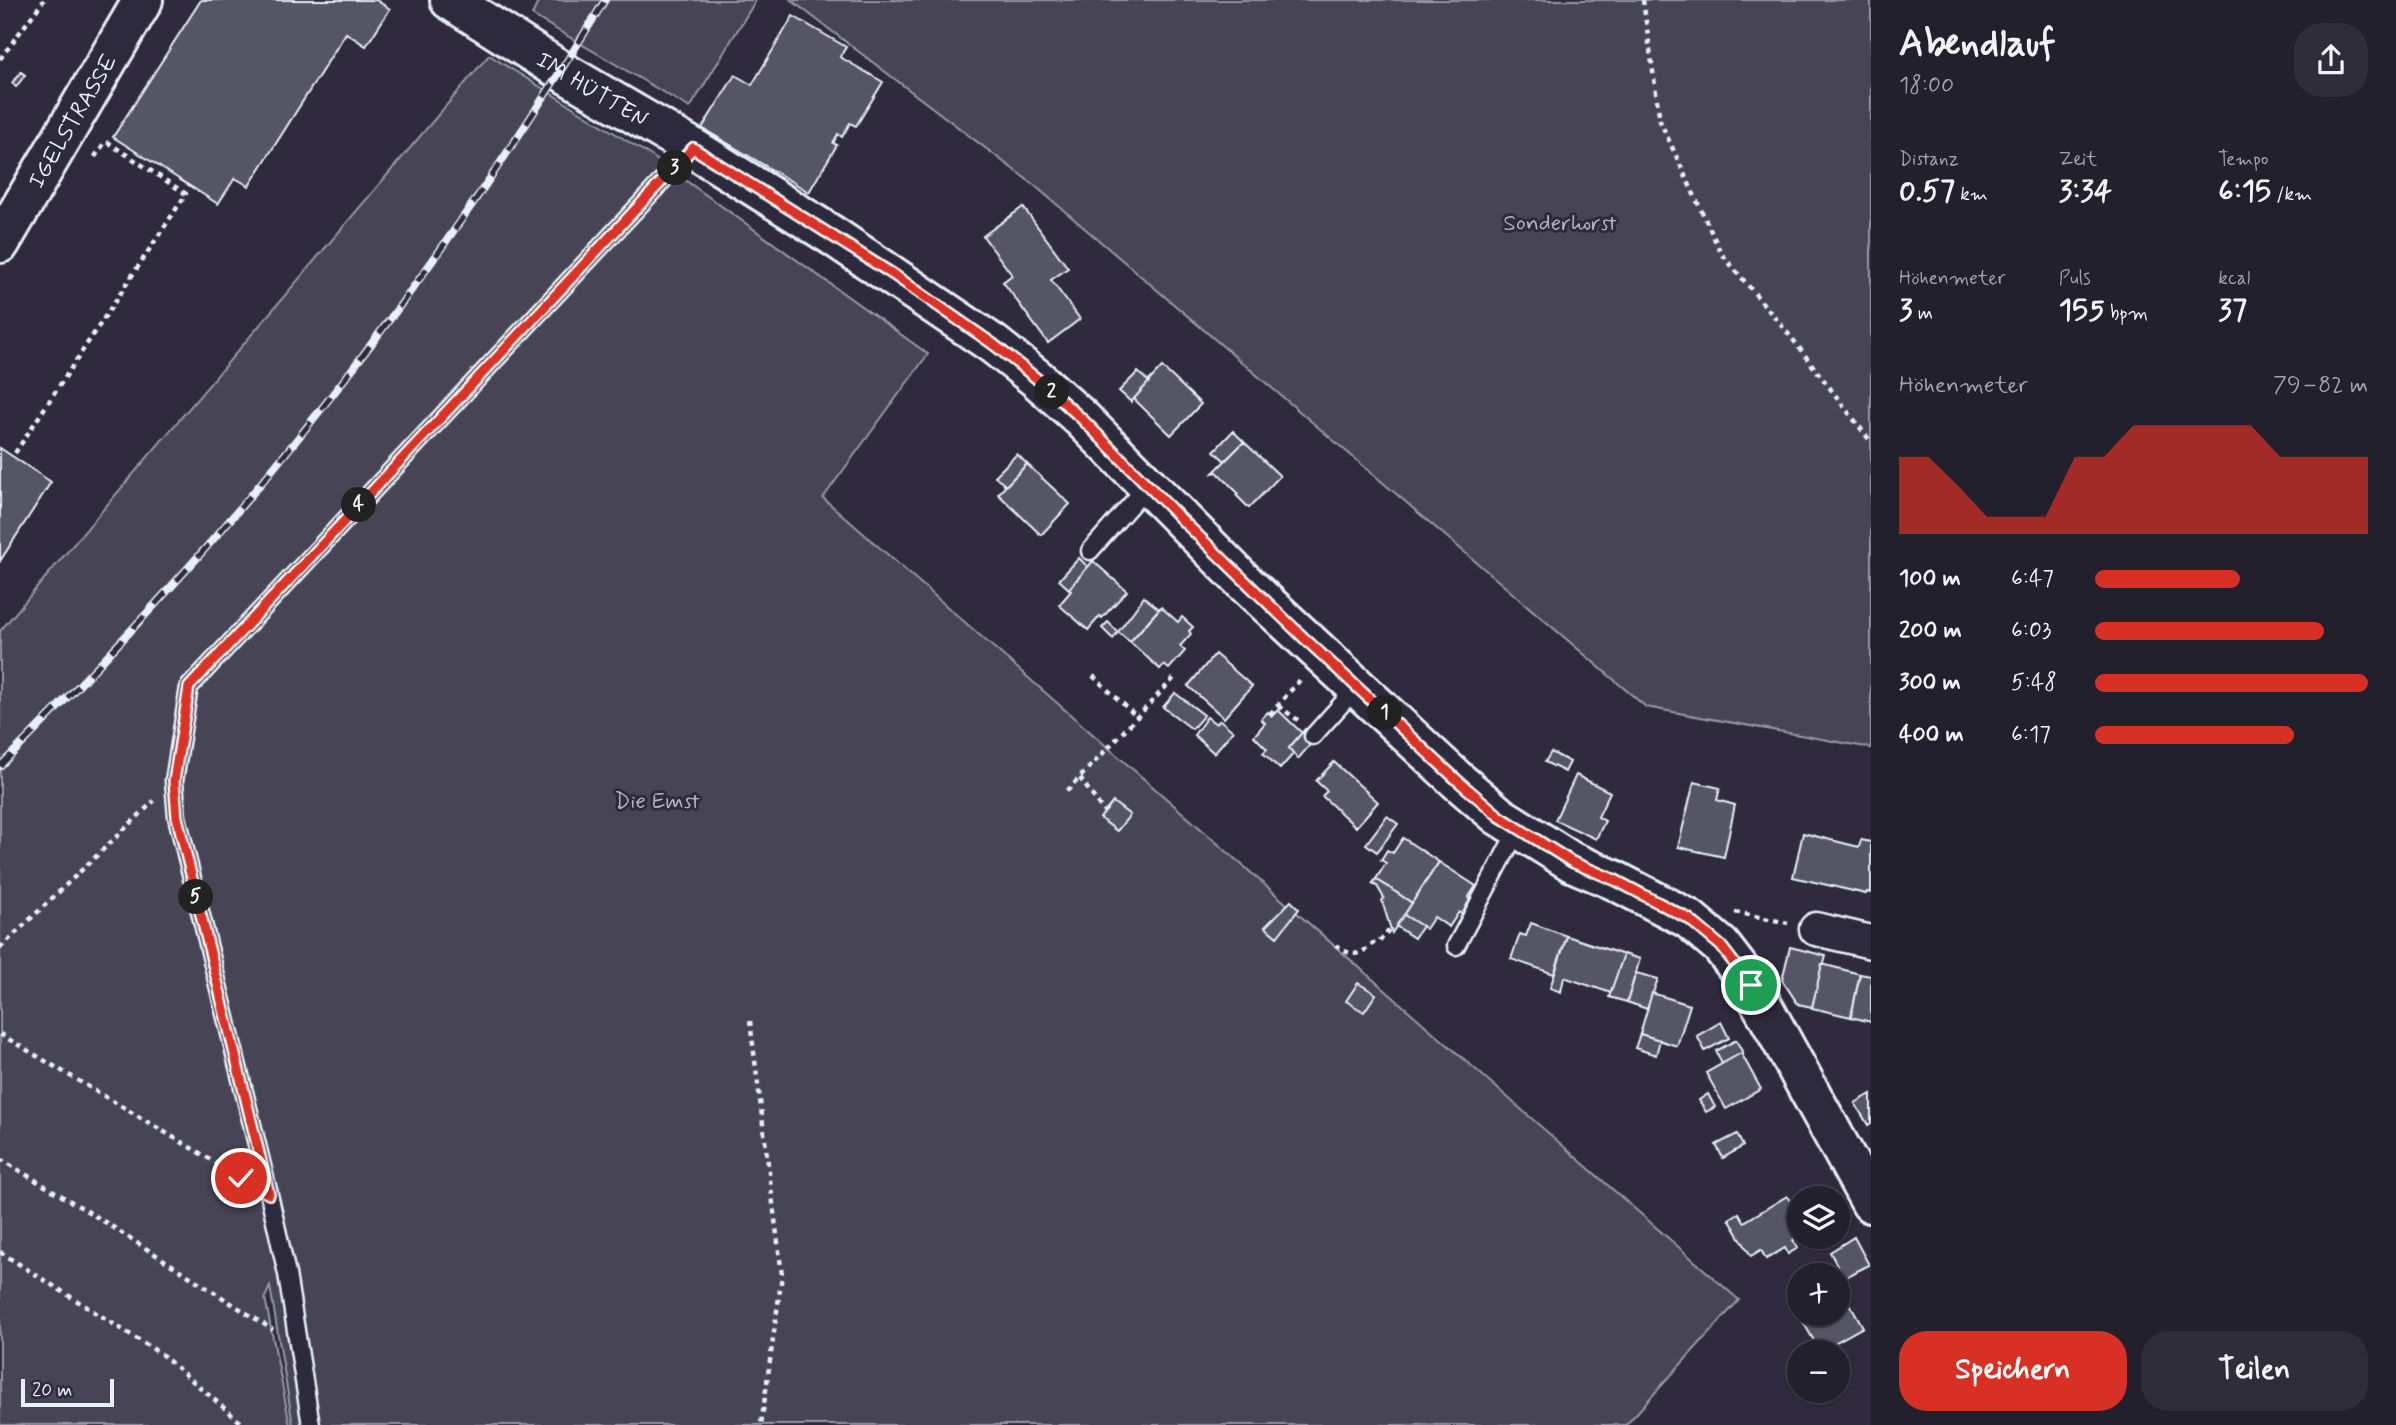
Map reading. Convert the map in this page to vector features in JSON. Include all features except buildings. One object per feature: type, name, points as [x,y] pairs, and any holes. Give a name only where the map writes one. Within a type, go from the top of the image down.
[{"type":"street","name":"IGELSTRASSE","points":[[0,243],[143,0]]},
{"type":"street","name":"IM HÜTTEN","points":[[450,0],[568,75],[693,148],[894,275],[993,344],[1081,418],[1246,584],[1457,780],[1518,829],[1572,862],[1615,880],[1689,919],[1721,946],[1751,985],[1871,1203]]},
{"type":"street","points":[[1816,929],[1871,942]]},
{"type":"lane","points":[[311,1425],[287,1274],[177,817],[174,781],[189,687],[693,148]]},
{"type":"lane","points":[[1090,551],[1148,485]]},
{"type":"lane","points":[[1313,736],[1357,687]]},
{"type":"lane","points":[[1457,946],[1518,829]]},
{"type":"path","points":[[0,59],[44,0]]},
{"type":"path","points":[[1643,0],[1660,121],[1721,253],[1791,337],[1871,442]]},
{"type":"path","points":[[15,453],[186,194],[105,142],[90,163]]},
{"type":"path","points":[[1270,714],[1322,654]]},
{"type":"path","points":[[1093,676],[1138,717]]},
{"type":"path","points":[[1067,791],[1176,676]]},
{"type":"path","points":[[1080,778],[1104,812]]},
{"type":"path","points":[[0,948],[174,781]]},
{"type":"path","points":[[1689,919],[1735,911],[1816,929]]},
{"type":"path","points":[[1336,945],[1349,955],[1361,954],[1373,943],[1378,943],[1389,930]]},
{"type":"path","points":[[750,1021],[782,1275],[761,1425]]},
{"type":"path","points":[[0,1034],[269,1194]]},
{"type":"path","points":[[0,1160],[97,1217],[297,1346]]},
{"type":"path","points":[[0,1252],[161,1354],[244,1425]]},
{"type":"green space","points":[[539,0],[756,0],[690,108],[532,15]]},
{"type":"green space","name":"Sonderhorst","points":[[791,0],[1871,0],[1871,748],[1646,707],[1034,185]]},
{"type":"green space","name":"Die Emst","points":[[489,55],[653,157],[928,354],[823,498],[1739,1300],[1626,1425],[293,1425],[270,1286],[265,1298],[290,1425],[0,1425],[0,631]]},
{"type":"railway","points":[[0,766],[172,586],[253,493],[361,358],[463,218],[605,0]]},
{"type":"route","points":[[241,1178],[269,1194],[177,817],[174,781],[189,687],[693,148],[894,275],[993,344],[1036,378],[1081,418],[1246,584],[1499,816],[1572,862],[1615,880],[1689,919],[1721,946],[1751,985]]}]
